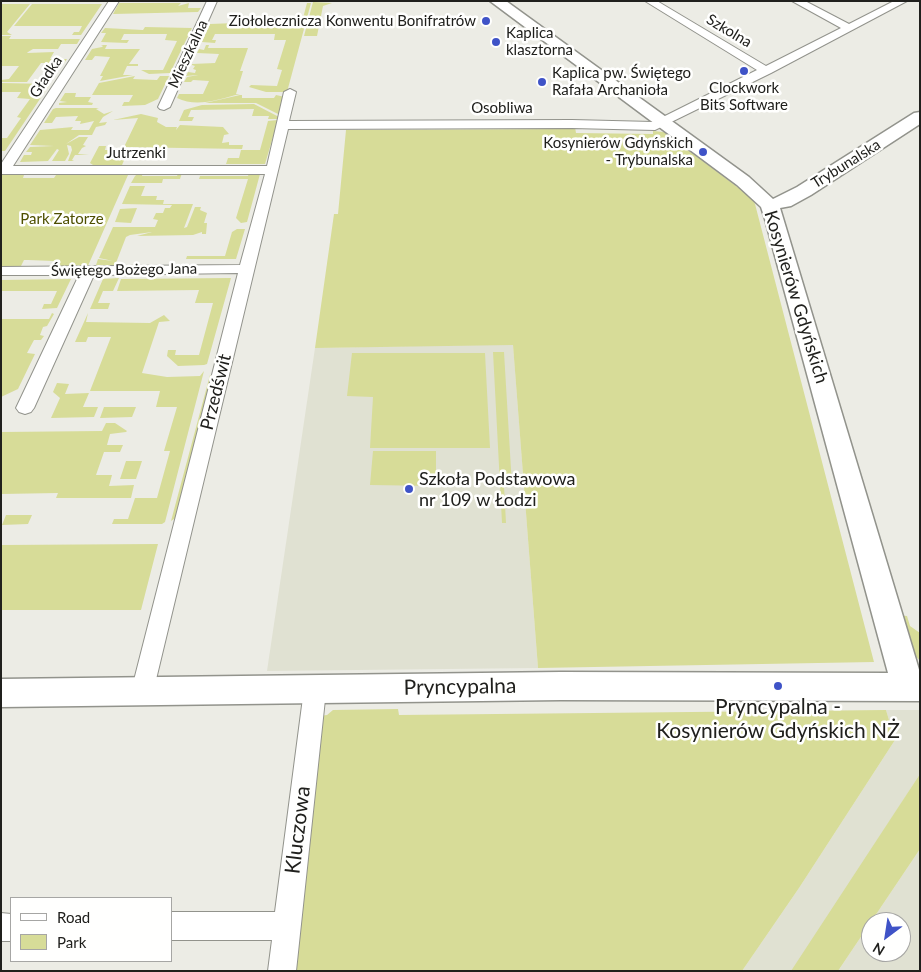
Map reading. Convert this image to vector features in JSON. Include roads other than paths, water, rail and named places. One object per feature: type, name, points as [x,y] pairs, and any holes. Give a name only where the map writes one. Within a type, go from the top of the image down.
[{"type":"street","name":"Gładka","points":[[2,170],[114,1]]},
{"type":"street","name":"Mieszkalna","points":[[164,106],[212,1]]},
{"type":"street","name":"Kosynierów Gdyńskich","points":[[497,1],[664,123],[743,182],[769,204],[914,687]]},
{"type":"street","name":"Szkolna","points":[[650,1],[767,71]]},
{"type":"street","points":[[797,1],[849,28]]},
{"type":"street","name":"Osobliwa","points":[[282,125],[572,124],[655,126],[902,1]]},
{"type":"street","name":"Przedświt","points":[[142,692],[246,269],[266,198],[290,92]]},
{"type":"street","name":"Trybunalska","points":[[769,204],[784,202],[804,191],[920,117]]},
{"type":"street","name":"Jutrzenki","points":[[2,170],[271,170]]},
{"type":"street","name":"Świętego Bożego Jana","points":[[1,271],[246,269]]},
{"type":"street","points":[[25,408],[89,270]]},
{"type":"street","name":"Pryncypalna","points":[[1,693],[561,686],[914,687]]},
{"type":"street","name":"Kluczowa","points":[[282,971],[315,690]]},
{"type":"street","points":[[172,926],[287,926]]},
{"type":"place","name":"Ziołolecznicza Konwentu Bonifratrów","points":[[486,21]]},
{"type":"place","name":"Kaplica klasztorna","points":[[496,42]]},
{"type":"place","name":"Clockwork Bits Software","points":[[744,71]]},
{"type":"place","name":"Kaplica pw. Świętego Rafała Archanioła","points":[[542,82]]},
{"type":"place","name":"Kosynierów Gdyńskich - Trybunalska","points":[[703,152]]},
{"type":"place","name":"Szkoła Podstawowa nr 109 w Łodzi","points":[[409,489]]},
{"type":"place","name":"Pryncypalna - Kosynierów Gdyńskich NŻ","points":[[778,686]]},
{"type":"park label","name":"Park Zatorze","points":[[62,219]]}]
